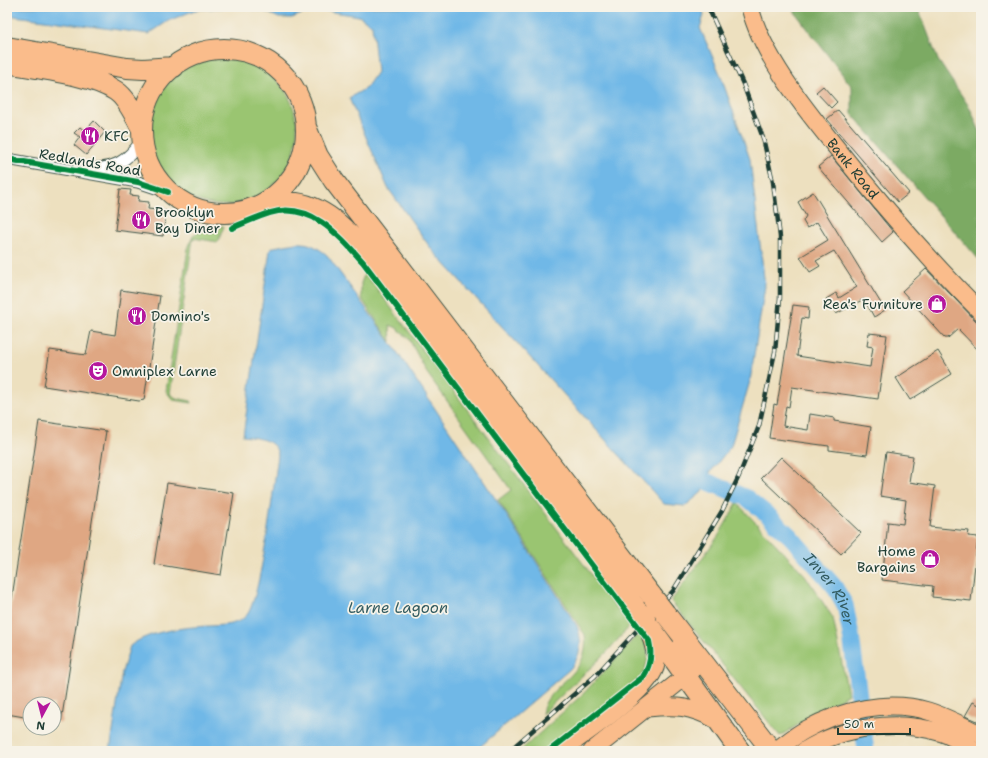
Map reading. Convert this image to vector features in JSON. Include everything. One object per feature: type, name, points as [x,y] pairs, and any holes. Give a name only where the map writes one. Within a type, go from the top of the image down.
[{"type":"highway","points":[[7,48],[127,68],[143,69],[174,67]]},
{"type":"highway","points":[[306,127],[305,140],[298,166],[284,186],[262,204],[249,210],[233,214],[216,213],[186,203],[168,192],[151,168],[144,151],[142,134],[148,100],[162,77],[187,58],[199,53],[215,50],[243,52],[259,57],[281,71],[289,80],[301,103],[306,127],[318,156],[334,180],[616,549],[687,677],[738,749]]},
{"type":"highway","points":[[7,63],[87,78],[117,91],[128,104],[142,134]]},
{"type":"highway","points":[[262,204],[287,202],[315,208],[333,220],[355,240],[380,269],[651,610],[772,751]]},
{"type":"main road","name":"Bank Road","points":[[750,7],[759,34],[801,102],[859,177],[981,312]]},
{"type":"main road","points":[[561,751],[634,694],[650,676],[656,665],[651,610]]},
{"type":"main road","points":[[592,751],[687,677]]},
{"type":"main road","points":[[646,708],[671,705],[682,706],[698,710],[717,720]]},
{"type":"main road","points":[[775,751],[804,730],[839,714],[891,706],[929,711],[981,735]]},
{"type":"main road","points":[[804,751],[829,738],[846,732],[897,726],[927,729],[952,737],[975,751]]},
{"type":"street","name":"Redlands Road","points":[[40,165],[87,169],[115,166],[130,155],[142,134]]},
{"type":"street","name":"Redlands Road","points":[[7,160],[138,182],[168,192]]},
{"type":"green space","points":[[791,7],[918,7],[938,60],[970,108],[981,134],[981,262],[852,114],[852,87]]},
{"type":"green space","points":[[223,57],[244,60],[258,66],[270,74],[280,84],[288,96],[294,110],[297,131],[294,152],[288,166],[280,178],[270,188],[258,196],[244,202],[223,205],[202,202],[188,196],[176,188],[166,178],[158,166],[152,152],[149,131],[152,110],[158,96],[166,84],[176,74],[188,66],[202,60]]},
{"type":"green space","points":[[211,226],[224,226],[218,242],[193,238],[170,394],[176,398],[191,401],[192,403],[173,400],[166,391],[188,249],[193,235]]},
{"type":"green space","points":[[365,273],[630,626],[605,654],[542,714],[545,703],[551,694],[575,670],[581,661],[585,649],[585,635],[498,500],[511,490],[427,373],[409,339],[397,328],[390,325],[391,342],[361,298],[361,283]]},
{"type":"green space","points":[[737,503],[805,575],[833,618],[848,694],[780,736],[671,601],[719,535]]},
{"type":"green space","points":[[639,633],[646,643],[648,655],[640,678],[547,751],[520,751],[585,692]]},
{"type":"water","points":[[7,7],[235,7],[195,10],[168,21],[149,34],[7,15]]},
{"type":"water","points":[[235,7],[701,7],[704,15],[700,28],[720,74],[750,159],[765,286],[750,381],[731,446],[709,474],[701,493],[685,506],[664,504],[432,250],[388,188],[349,98],[366,88],[377,72],[372,25],[359,16],[314,9],[292,18],[279,18],[266,12]]},
{"type":"water","name":"Larne Lagoon","points":[[305,243],[313,246],[327,255],[389,340],[507,516],[577,626],[580,638],[579,654],[570,669],[475,751],[110,751],[122,672],[130,646],[157,633],[189,627],[224,625],[238,622],[246,616],[252,606],[262,566],[278,455],[274,446],[269,442],[243,436],[270,250],[274,247]]},
{"type":"building","points":[[823,86],[837,102],[831,108],[816,92]]},
{"type":"building","points":[[838,110],[909,193],[898,202],[827,119]]},
{"type":"building","points":[[94,121],[105,132],[86,155],[74,145],[80,137],[74,133],[80,127],[85,131]]},
{"type":"building","points":[[831,156],[893,232],[882,242],[818,167]]},
{"type":"building","name":"Brooklyn Bay Diner","points":[[120,189],[131,190],[130,195],[139,196],[138,201],[149,202],[148,209],[166,211],[163,236],[115,230]]},
{"type":"building","points":[[813,192],[885,310],[874,317],[864,299],[836,314],[826,299],[836,293],[839,298],[857,287],[834,251],[816,261],[820,266],[810,272],[800,257],[828,240],[817,222],[807,228],[803,221],[806,216],[798,202]]},
{"type":"building","name":"Rea's Furniture","points":[[926,269],[981,326],[981,353],[958,329],[948,338],[945,338],[902,291]]},
{"type":"building","name":"Omniplex Larne","points":[[121,290],[160,296],[144,400],[139,401],[44,386],[50,350],[86,355],[91,331],[115,335]]},
{"type":"building","points":[[793,305],[809,307],[808,319],[802,318],[797,356],[870,367],[873,347],[867,346],[869,333],[887,335],[878,399],[792,387],[789,407],[786,406],[783,426],[808,430],[810,414],[834,418],[834,421],[871,427],[867,455],[829,450],[829,446],[769,438],[774,404],[777,405]]},
{"type":"building","points":[[938,351],[952,374],[910,400],[896,378]]},
{"type":"building","points":[[39,421],[106,431],[62,717],[62,696],[22,696],[22,717],[7,714],[7,630]]},
{"type":"building","name":"Home Bargains","points":[[886,452],[913,456],[909,482],[935,486],[930,527],[969,531],[968,536],[978,537],[971,601],[932,597],[933,586],[882,580],[888,522],[903,524],[906,500],[880,496]]},
{"type":"building","points":[[781,457],[861,533],[841,554],[761,478]]},
{"type":"building","points":[[167,483],[234,493],[221,575],[154,564]]},
{"type":"building","points":[[973,702],[981,706],[981,723],[965,716]]},
{"type":"waterway","name":"Inver River","points":[[706,481],[747,498],[769,516],[790,536],[834,586],[845,605],[851,635],[866,751]]},
{"type":"railway","points":[[509,751],[595,676],[673,591],[722,511],[739,476],[759,426],[775,352],[780,298],[780,237],[773,182],[763,138],[743,84],[708,7]]},
{"type":"cycle path","points":[[7,159],[138,182],[168,192]]},
{"type":"cycle path","points":[[232,228],[270,213],[284,211],[298,212],[311,216],[334,231],[363,262],[649,641],[650,659],[648,668],[643,677],[549,751]]},
{"type":"place","name":"KFC","points":[[90,136]]},
{"type":"place","name":"Brooklyn Bay Diner","points":[[141,220]]},
{"type":"place","name":"Rea's Furniture","points":[[937,304]]},
{"type":"place","name":"Domino's","points":[[137,316]]},
{"type":"place","name":"Omniplex Larne","points":[[98,371]]},
{"type":"place","name":"Home Bargains","points":[[930,559]]}]
